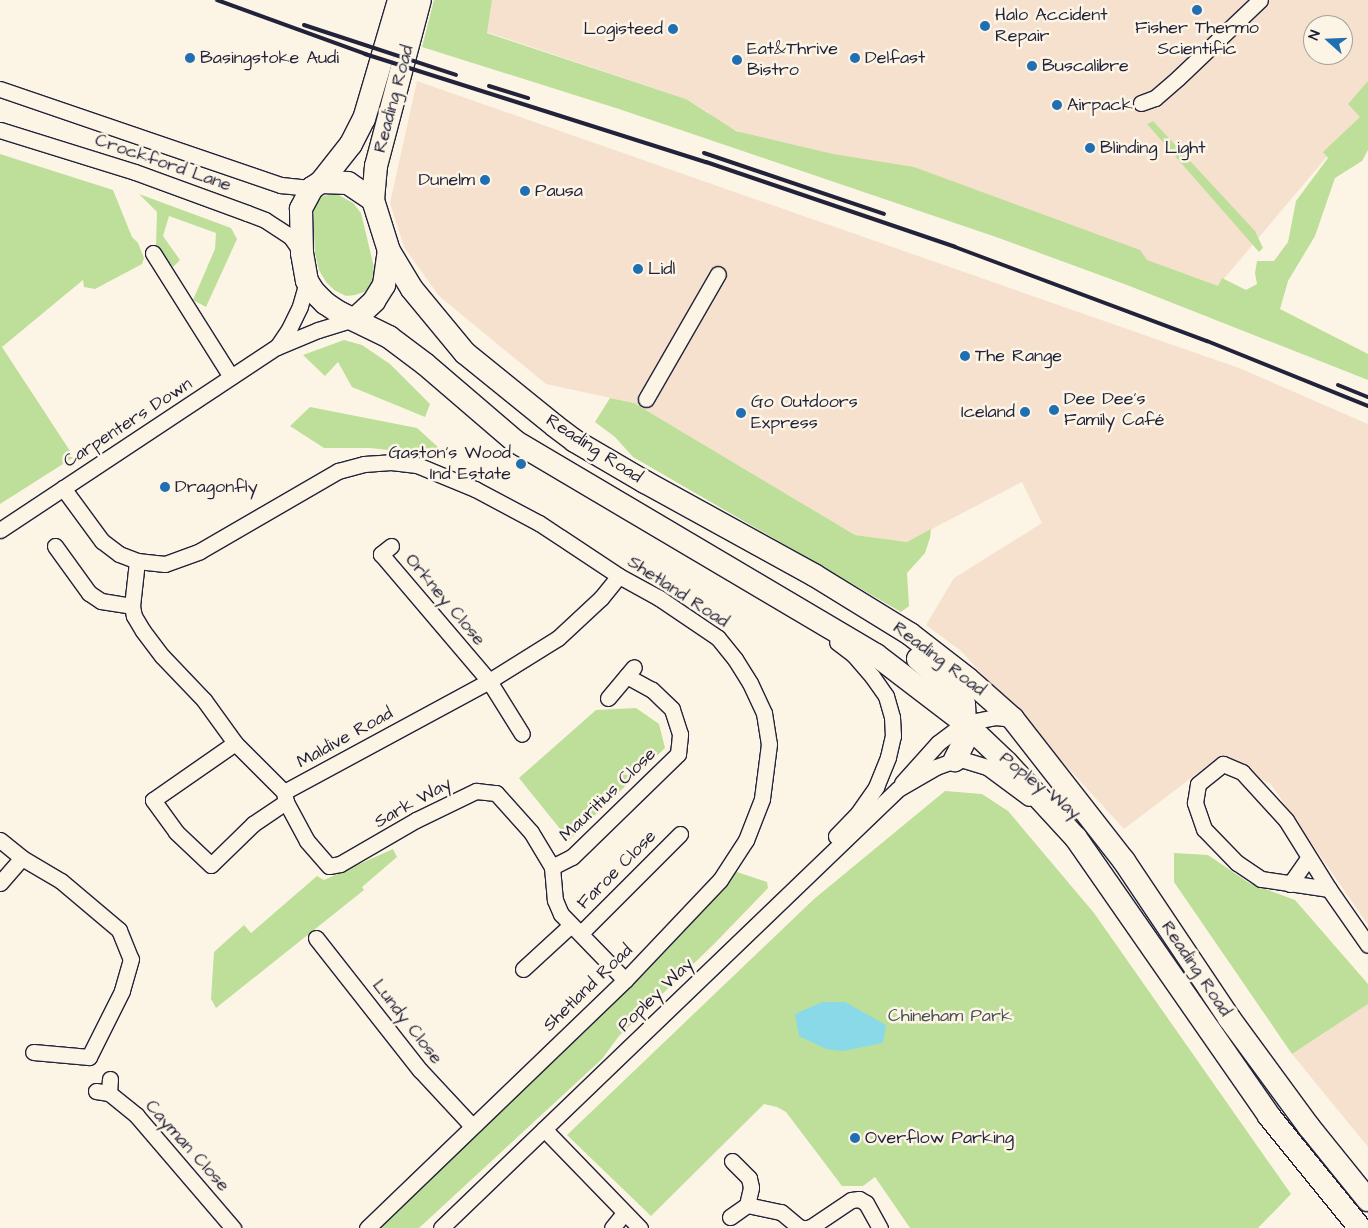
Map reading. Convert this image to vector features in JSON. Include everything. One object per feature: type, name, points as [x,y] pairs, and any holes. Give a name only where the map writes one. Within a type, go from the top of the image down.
[{"type":"highway","name":"Reading Road","points":[[317,185],[351,144],[364,119],[389,38],[398,0]]},
{"type":"highway","name":"Reading Road","points":[[373,200],[376,166],[420,0]]},
{"type":"highway","points":[[348,184],[373,200],[389,251],[384,285],[374,301],[355,319],[325,303],[307,281],[302,253],[300,209],[317,185],[348,184]]},
{"type":"highway","name":"Reading Road","points":[[389,251],[412,289],[465,353],[575,441],[730,528],[910,634],[968,679],[1013,719],[1124,861],[1229,1018],[1309,1127],[1368,1200]]},
{"type":"highway","name":"Reading Road","points":[[355,319],[388,336],[425,364],[516,442],[876,655],[966,723],[1007,763],[1076,838],[1269,1116],[1360,1228]]},
{"type":"highway","points":[[730,528],[741,545],[894,639],[934,671],[956,692],[964,704],[966,738],[954,760]]},
{"type":"street","points":[[1141,103],[1155,98],[1260,0]]},
{"type":"street","name":"Crockford Lane","points":[[0,89],[136,127],[281,184],[317,185]]},
{"type":"street","name":"Crockford Lane","points":[[0,130],[135,172],[256,216],[290,236],[302,253]]},
{"type":"street","points":[[153,253],[231,377]]},
{"type":"street","points":[[646,398],[718,274]]},
{"type":"street","name":"Carpenters Down","points":[[277,347],[289,329],[300,306],[307,281]]},
{"type":"street","name":"Carpenters Down","points":[[0,530],[277,347],[318,330],[355,319]]},
{"type":"street","name":"Shetland Road","points":[[63,488],[102,541],[119,554],[137,561],[165,564],[183,558],[338,471],[364,464],[391,462],[417,466],[475,489],[539,523],[619,576],[664,601],[718,638],[736,659],[764,713],[769,744],[762,799],[746,840],[720,880],[625,980],[367,1228]]},
{"type":"street","points":[[55,543],[89,593],[101,601],[132,606]]},
{"type":"street","name":"Orkney Close","points":[[391,546],[380,554],[489,681]]},
{"type":"street","points":[[137,561],[132,606],[134,616],[143,632],[162,656],[204,700],[235,743],[285,797]]},
{"type":"street","name":"Maldive Road","points":[[235,743],[153,800],[176,832],[211,865],[253,824],[285,797],[489,681],[558,638],[596,604],[619,576]]},
{"type":"street","points":[[802,610],[826,633],[854,655],[872,676],[886,696],[892,717],[893,736],[888,758],[876,787],[858,813],[820,854],[815,868]]},
{"type":"street","name":"Mauritius Close","points":[[552,867],[572,856],[678,754],[680,734],[672,709],[631,672],[608,698]]},
{"type":"street","points":[[489,681],[522,734]]},
{"type":"street","name":"Popley Way","points":[[898,790],[907,776],[938,742],[966,723],[996,717],[1013,719]]},
{"type":"street","name":"Popley Way","points":[[441,1228],[898,790],[936,767],[954,760],[986,767],[1021,792],[1076,838]]},
{"type":"street","points":[[1328,889],[1261,879],[1237,863],[1204,829],[1195,803],[1198,784],[1223,764],[1242,772],[1286,820],[1328,889],[1368,945]]},
{"type":"street","name":"Sark Way","points":[[285,797],[307,841],[329,866],[340,864],[416,820],[476,791],[496,793],[530,832],[552,867],[555,884]]},
{"type":"street","name":"Faroe Close","points":[[523,969],[576,929],[680,834]]},
{"type":"street","points":[[0,840],[22,858],[61,881],[119,930],[131,959],[122,991],[89,1057],[33,1052]]},
{"type":"street","points":[[0,884],[22,858]]},
{"type":"street","points":[[1290,884],[1308,858]]},
{"type":"street","name":"Faroe Close","points":[[555,884],[555,900],[561,914],[625,980]]},
{"type":"street","name":"Lundy Close","points":[[315,938],[420,1070],[472,1126]]},
{"type":"street","name":"Cayman Close","points":[[105,1088],[137,1116],[234,1228]]},
{"type":"street","points":[[544,1129],[640,1228]]},
{"type":"street","points":[[730,1217],[747,1205],[751,1187],[749,1178],[732,1161]]},
{"type":"street","points":[[747,1205],[781,1212],[798,1227],[805,1228],[811,1227],[852,1200],[859,1199],[866,1203],[880,1228]]},
{"type":"street","points":[[612,1228],[624,1213]]},
{"type":"shaded area","points":[[492,0],[1368,0],[1368,108],[1207,299],[705,119],[709,113],[686,99],[487,32]]},
{"type":"shaded area","points":[[417,81],[1239,368],[1368,424],[1368,925],[1270,783],[1215,760],[1124,829],[961,651],[926,625],[954,578],[1042,523],[1022,482],[907,542],[855,535],[634,403],[546,384],[439,296],[404,247],[390,203]]},
{"type":"shaded area","points":[[1368,1004],[1368,1147],[1292,1054]]},
{"type":"green space","points":[[434,0],[492,0],[487,33],[686,99],[736,131],[833,154],[914,167],[1140,250],[1147,260],[1218,286],[1222,278],[1246,290],[1257,284],[1255,273],[1257,261],[1274,261],[1288,242],[1296,201],[1328,158],[1323,152],[1360,117],[1348,104],[1368,81],[1368,150],[1362,161],[1335,178],[1315,236],[1288,281],[1280,309],[1368,354],[1368,380],[1127,285],[996,237],[619,109],[422,47]]},
{"type":"green space","points":[[1153,121],[1255,231],[1263,248],[1259,252],[1147,124]]},
{"type":"green space","points":[[0,154],[113,190],[132,237],[138,243],[144,258],[142,264],[95,289],[84,287],[83,280],[2,347],[74,457],[0,504]]},
{"type":"green space","points":[[139,194],[231,228],[237,239],[206,307],[193,300],[215,249],[216,233],[169,216],[163,236],[180,260],[173,267],[156,245],[157,212]]},
{"type":"green space","points":[[337,194],[353,203],[361,213],[373,263],[375,276],[373,283],[364,292],[355,295],[346,296],[334,290],[326,282],[319,270],[315,253],[313,208],[323,196]]},
{"type":"green space","points":[[344,340],[362,345],[390,364],[430,404],[425,417],[352,387],[338,362],[325,376],[303,355]]},
{"type":"green space","points":[[610,398],[634,403],[855,535],[907,542],[931,529],[925,553],[907,573],[909,606],[901,612],[633,457],[615,437],[595,422]]},
{"type":"green space","points":[[310,407],[417,428],[438,447],[433,455],[370,448],[324,448],[290,426]]},
{"type":"green space","points":[[636,708],[659,724],[665,748],[569,840],[519,778],[596,710]]},
{"type":"green space","name":"Chineham Park","points":[[945,791],[982,794],[1008,811],[1094,913],[1291,1194],[1258,1228],[910,1228],[875,1177],[863,1186],[842,1186],[786,1112],[777,1107],[764,1104],[651,1216],[567,1135],[814,899]]},
{"type":"green space","points":[[393,849],[397,857],[362,887],[364,890],[216,1008],[211,999],[214,952],[244,925],[251,933],[317,876],[324,880]]},
{"type":"green space","points":[[1174,853],[1208,855],[1249,883],[1295,900],[1368,984],[1368,1004],[1292,1054],[1174,882]]},
{"type":"green space","points":[[728,869],[767,882],[768,888],[714,944],[619,1036],[602,1059],[419,1228],[376,1228]]},
{"type":"water","points":[[822,1002],[845,1002],[886,1025],[883,1043],[843,1051],[826,1049],[799,1036],[795,1014]]},
{"type":"railway","points":[[217,0],[365,54],[706,162],[955,247],[1207,341],[1368,406]]},
{"type":"railway","points":[[304,25],[456,75]]},
{"type":"railway","points":[[489,86],[528,98]]},
{"type":"railway","points":[[704,153],[884,214]]},
{"type":"railway","points":[[1338,385],[1368,397]]},
{"type":"place","name":"Fisher Thermo Scientific","points":[[1197,10]]},
{"type":"place","name":"Halo Accident Repair","points":[[985,26]]},
{"type":"place","name":"Logisteed","points":[[673,29]]},
{"type":"place","name":"Basingstoke Audi","points":[[190,58]]},
{"type":"place","name":"Delfast","points":[[855,58]]},
{"type":"place","name":"Eat&Thrive Bistro","points":[[737,60]]},
{"type":"place","name":"Buscalibre","points":[[1032,66]]},
{"type":"place","name":"Airpack","points":[[1057,105]]},
{"type":"place","name":"Blinding Light","points":[[1090,148]]},
{"type":"place","name":"Dunelm","points":[[485,180]]},
{"type":"place","name":"Pausa","points":[[525,191]]},
{"type":"place","name":"Lidl","points":[[638,269]]},
{"type":"place","name":"The Range","points":[[965,356]]},
{"type":"place","name":"Dee Dee's Family Café","points":[[1054,410]]},
{"type":"place","name":"Iceland","points":[[1025,412]]},
{"type":"place","name":"Go Outdoors Express","points":[[741,413]]},
{"type":"place","name":"Gaston's Wood Ind Estate","points":[[521,464]]},
{"type":"place","name":"Dragonfly","points":[[165,487]]},
{"type":"place","name":"Overflow Parking","points":[[855,1138]]}]
